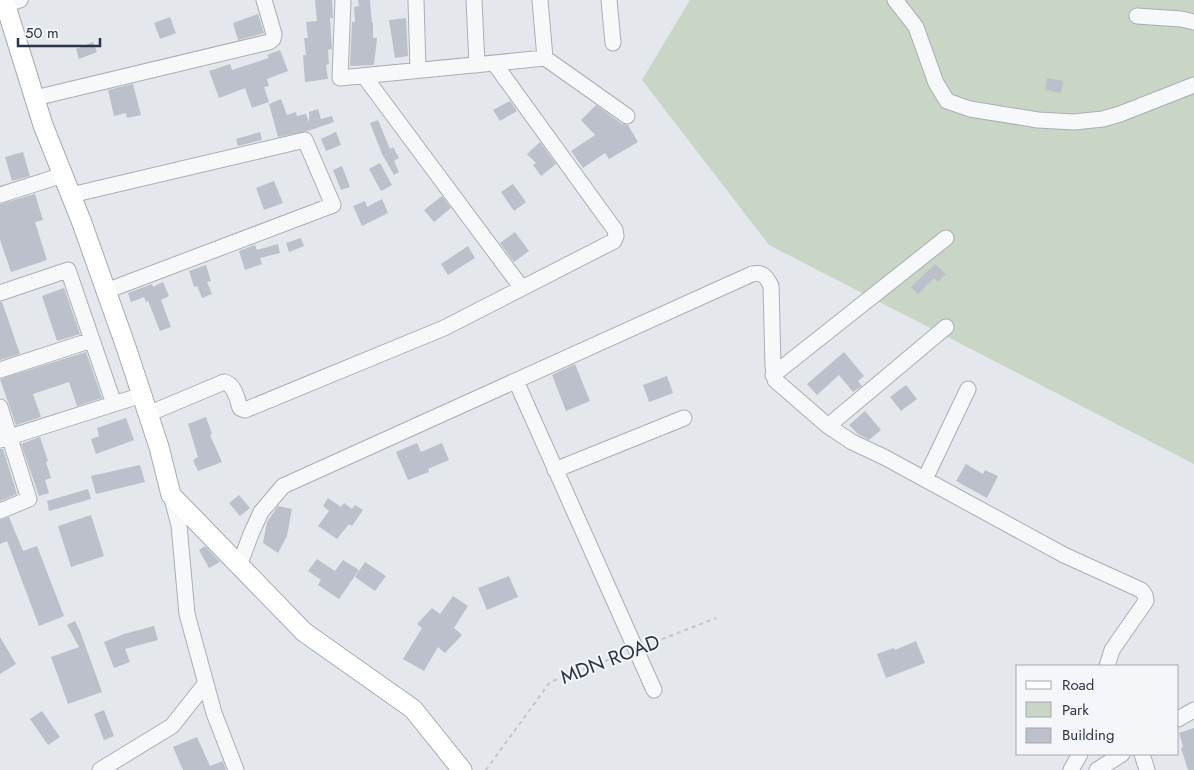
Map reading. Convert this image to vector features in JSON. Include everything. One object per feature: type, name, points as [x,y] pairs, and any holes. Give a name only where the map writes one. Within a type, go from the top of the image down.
[{"type":"main road","points":[[10,2],[43,125],[72,195],[142,395],[159,447],[171,495],[304,632],[413,709],[462,770]]},
{"type":"street","points":[[35,98],[269,42],[273,39],[274,34],[264,0]]},
{"type":"street","points":[[343,0],[340,78],[545,58],[627,116]]},
{"type":"street","points":[[416,0],[418,70]]},
{"type":"street","points":[[474,0],[477,65]]},
{"type":"street","points":[[540,0],[545,58]]},
{"type":"street","points":[[609,0],[613,43]]},
{"type":"street","points":[[895,0],[916,26],[936,83],[948,101],[970,108],[1038,120],[1074,122],[1103,119],[1120,114],[1194,86]]},
{"type":"street","points":[[1137,16],[1181,19],[1194,22]]},
{"type":"street","points":[[148,414],[224,382],[228,382],[232,386],[240,408],[246,410],[444,328],[520,287],[614,241],[616,236],[615,230],[494,63]]},
{"type":"street","points":[[364,76],[520,287]]},
{"type":"street","points":[[72,195],[305,140],[333,205],[106,291]]},
{"type":"street","points":[[0,195],[63,175]]},
{"type":"street","points":[[774,375],[946,238]]},
{"type":"street","points":[[0,293],[68,270],[114,404]]},
{"type":"street","points":[[239,566],[261,512],[283,486],[757,273],[763,274],[770,286],[774,375],[778,384],[828,426],[852,442],[877,453],[1064,555],[1140,590],[1145,595],[1146,601],[1112,650],[1107,665]]},
{"type":"street","points":[[828,426],[946,327]]},
{"type":"street","points":[[0,370],[92,340]]},
{"type":"street","points":[[516,381],[654,690]]},
{"type":"street","points":[[924,479],[968,388]]},
{"type":"street","points":[[5,439],[142,395]]},
{"type":"street","points":[[0,407],[5,439],[29,499],[0,511]]},
{"type":"street","points":[[555,470],[684,418]]},
{"type":"street","points":[[171,495],[179,525],[187,614],[214,713],[236,770]]},
{"type":"street","points":[[100,770],[172,726],[206,683]]},
{"type":"street","points":[[1179,719],[1194,710]]},
{"type":"street","points":[[1070,770],[1079,755]]},
{"type":"street","points":[[1097,770],[1120,755]]},
{"type":"street","points":[[1142,755],[1147,770]]},
{"type":"path","name":"MDN ROAD","points":[[486,770],[550,682],[716,618]]},
{"type":"green space","points":[[690,0],[1194,0],[1194,464],[769,245],[642,80]]},
{"type":"building","points":[[315,0],[332,0],[333,18],[330,18],[332,49],[328,50],[329,64],[326,65],[328,79],[305,82],[303,55],[306,55],[304,38],[308,38],[306,22],[317,21]]},
{"type":"building","points":[[358,0],[370,0],[373,38],[377,38],[374,65],[350,66],[352,22],[355,22],[354,7],[359,6]]},
{"type":"building","points":[[258,14],[264,33],[238,40],[233,23]]},
{"type":"building","points":[[170,17],[176,33],[160,39],[154,23]]},
{"type":"building","points":[[406,18],[408,56],[395,58],[389,20]]},
{"type":"building","points":[[93,42],[97,52],[79,59],[76,49]]},
{"type":"building","points":[[280,50],[288,71],[267,79],[269,86],[264,87],[269,102],[252,108],[245,88],[219,98],[209,71],[230,64],[232,70],[269,58],[267,55]]},
{"type":"building","points":[[1047,78],[1063,81],[1061,93],[1045,90]]},
{"type":"building","points":[[133,84],[141,115],[127,118],[126,113],[114,116],[108,90]]},
{"type":"building","points":[[281,99],[287,115],[296,112],[297,116],[306,114],[309,122],[309,112],[318,109],[321,119],[332,116],[334,122],[308,131],[278,137],[269,104]]},
{"type":"building","points":[[510,101],[517,111],[500,121],[493,110]]},
{"type":"building","points":[[596,105],[622,124],[628,125],[638,142],[609,159],[605,153],[583,168],[571,151],[595,135],[581,120]]},
{"type":"building","points":[[378,120],[390,149],[393,147],[399,158],[394,161],[399,172],[394,175],[382,154],[370,123]]},
{"type":"building","points":[[260,132],[262,140],[238,146],[236,139]]},
{"type":"building","points":[[336,132],[341,145],[326,151],[321,139]]},
{"type":"building","points":[[540,142],[556,164],[541,176],[533,165],[536,163],[527,154]]},
{"type":"building","points":[[23,152],[30,176],[12,181],[5,157]]},
{"type":"building","points":[[380,163],[392,185],[381,191],[369,169]]},
{"type":"building","points":[[342,166],[350,187],[341,190],[333,170]]},
{"type":"building","points":[[274,181],[283,203],[264,210],[256,188]]},
{"type":"building","points":[[513,184],[526,202],[514,211],[501,192]]},
{"type":"building","points":[[35,194],[43,220],[35,222],[47,260],[11,272],[0,240],[0,204]]},
{"type":"building","points":[[442,196],[451,208],[434,222],[424,210]]},
{"type":"building","points":[[382,199],[388,213],[362,226],[353,206],[365,201],[367,207]]},
{"type":"building","points":[[515,232],[529,251],[514,262],[500,243]]},
{"type":"building","points":[[301,238],[304,246],[289,252],[286,243]]},
{"type":"building","points":[[278,244],[280,253],[260,258],[262,264],[245,270],[239,251],[255,245],[257,250]]},
{"type":"building","points":[[468,246],[475,258],[448,275],[441,264]]},
{"type":"building","points":[[935,264],[946,274],[938,282],[934,278],[918,294],[911,287]]},
{"type":"building","points":[[206,265],[211,281],[207,282],[212,294],[202,298],[197,286],[194,287],[189,271]]},
{"type":"building","points":[[163,282],[169,296],[161,300],[171,327],[160,331],[148,301],[146,302],[144,297],[131,302],[128,293],[152,284],[153,287]]},
{"type":"building","points":[[64,288],[80,334],[57,341],[42,296]]},
{"type":"building","points":[[0,302],[2,302],[20,354],[0,360]]},
{"type":"building","points":[[86,352],[102,398],[77,406],[69,382],[33,394],[41,417],[16,425],[0,379]]},
{"type":"building","points":[[844,352],[864,376],[858,381],[862,386],[853,392],[839,375],[817,395],[807,384]]},
{"type":"building","points":[[575,364],[590,401],[566,411],[552,375]]},
{"type":"building","points":[[667,376],[673,393],[649,402],[643,385]]},
{"type":"building","points":[[906,385],[917,399],[901,411],[890,397]]},
{"type":"building","points":[[865,411],[881,430],[869,440],[858,434],[849,425]]},
{"type":"building","points":[[206,417],[212,434],[210,435],[222,462],[198,471],[193,460],[198,457],[188,424]]},
{"type":"building","points":[[126,418],[134,440],[96,454],[91,439],[99,436],[97,428]]},
{"type":"building","points":[[40,437],[48,461],[46,462],[51,478],[45,480],[49,493],[39,496],[21,444]]},
{"type":"building","points":[[417,443],[421,452],[442,443],[449,460],[428,469],[429,472],[408,480],[396,452]]},
{"type":"building","points":[[0,449],[3,449],[17,494],[0,501]]},
{"type":"building","points":[[966,464],[983,474],[985,470],[998,476],[987,498],[956,481]]},
{"type":"building","points":[[140,465],[145,482],[96,494],[91,476]]},
{"type":"building","points":[[88,489],[91,499],[49,511],[47,501]]},
{"type":"building","points":[[239,495],[250,508],[240,516],[229,503]]},
{"type":"building","points":[[328,498],[341,507],[344,503],[352,509],[355,505],[363,510],[352,526],[349,524],[337,539],[318,526],[329,511],[323,506]]},
{"type":"building","points":[[278,506],[292,509],[287,536],[278,553],[263,543],[267,522]]},
{"type":"building","points":[[91,515],[104,556],[71,567],[58,526]]},
{"type":"building","points":[[9,517],[23,551],[37,546],[64,616],[39,626],[7,541],[0,544],[0,520]]},
{"type":"building","points":[[205,546],[220,562],[209,568],[199,550]]},
{"type":"building","points":[[317,559],[335,571],[343,560],[359,570],[339,599],[318,585],[321,580],[308,571]]},
{"type":"building","points":[[365,562],[386,576],[375,591],[355,577]]},
{"type":"building","points":[[509,576],[518,597],[487,610],[478,588]]},
{"type":"building","points":[[453,596],[468,606],[454,628],[462,635],[445,653],[438,647],[424,671],[403,659],[422,628],[417,624],[432,608],[440,614]]},
{"type":"building","points":[[75,621],[102,692],[68,704],[51,657],[79,647],[67,625]]},
{"type":"building","points":[[154,626],[158,640],[125,649],[130,662],[114,668],[104,642],[124,634]]},
{"type":"building","points":[[0,637],[16,664],[0,674]]},
{"type":"building","points":[[916,641],[925,663],[886,678],[877,654],[894,648],[895,650]]},
{"type":"building","points":[[104,710],[114,736],[104,740],[94,714]]},
{"type":"building","points":[[42,711],[60,737],[48,745],[30,719]]},
{"type":"building","points":[[1194,728],[1194,770],[1188,770],[1181,748],[1183,747],[1179,733]]},
{"type":"building","points":[[197,737],[210,766],[223,761],[226,770],[183,770],[173,747]]}]
